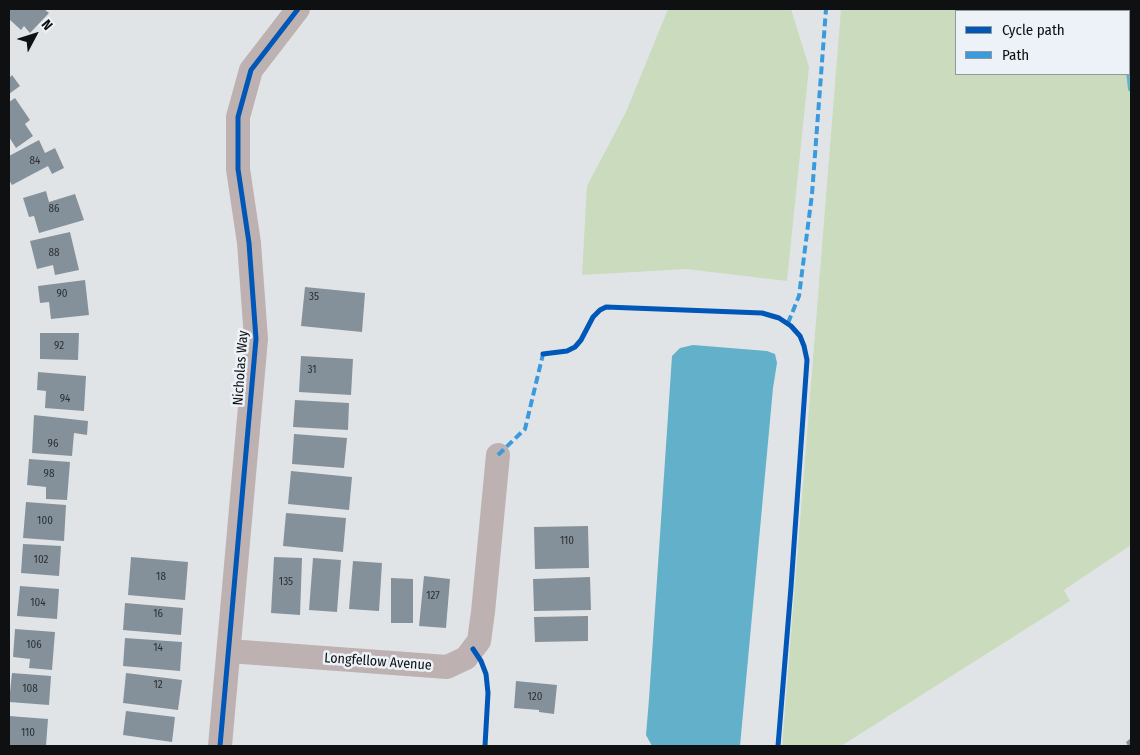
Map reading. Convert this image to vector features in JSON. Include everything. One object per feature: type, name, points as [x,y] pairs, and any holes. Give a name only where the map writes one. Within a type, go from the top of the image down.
[{"type":"street","name":"Nicholas Way","points":[[220,746],[256,339],[249,243],[238,169],[238,118],[251,70],[298,9]]},
{"type":"street","name":"Longfellow Avenue","points":[[229,651],[446,667],[466,658],[479,641],[498,455]]},
{"type":"green space","points":[[668,9],[791,9],[809,67],[787,281],[686,269],[582,275],[587,186],[626,112]]},
{"type":"green space","points":[[841,9],[1131,9],[1131,545],[1064,590],[1070,601],[841,746],[782,746]]},
{"type":"water","points":[[693,345],[767,351],[775,354],[777,363],[773,388],[740,746],[652,746],[646,735],[672,356],[680,348]]},
{"type":"building","points":[[9,9],[44,9],[49,13],[30,33],[24,26],[21,30],[9,19]]},
{"type":"building","points":[[12,75],[20,86],[9,94],[9,78]]},
{"type":"building","points":[[15,98],[30,120],[25,124],[33,136],[16,148],[9,137],[9,102]]},
{"type":"building","points":[[39,140],[45,153],[55,148],[64,168],[52,174],[48,166],[12,185],[9,180],[9,156]]},
{"type":"building","points":[[46,191],[49,202],[75,194],[84,220],[39,233],[34,216],[29,217],[23,198]]},
{"type":"building","points":[[70,232],[79,270],[55,275],[53,265],[37,269],[30,241]]},
{"type":"building","points":[[85,280],[89,315],[51,319],[49,302],[40,303],[38,286]]},
{"type":"building","points":[[305,287],[365,293],[362,332],[301,326]]},
{"type":"building","points":[[40,333],[79,333],[78,360],[40,359]]},
{"type":"building","points":[[301,356],[353,359],[351,395],[299,392]]},
{"type":"building","points":[[38,372],[86,376],[84,411],[45,408],[46,391],[37,390]]},
{"type":"building","points":[[295,400],[349,403],[348,430],[293,427]]},
{"type":"building","points":[[34,415],[88,421],[87,435],[74,433],[72,456],[32,453]]},
{"type":"building","points":[[294,434],[347,438],[344,468],[292,464]]},
{"type":"building","points":[[29,459],[70,462],[67,500],[46,499],[46,487],[27,485]]},
{"type":"building","points":[[291,471],[352,477],[349,510],[288,504]]},
{"type":"building","points":[[26,502],[66,505],[64,541],[23,538]]},
{"type":"building","points":[[286,513],[346,518],[343,552],[283,546]]},
{"type":"building","points":[[588,526],[589,568],[535,569],[534,527]]},
{"type":"building","points":[[23,544],[61,546],[59,576],[21,573]]},
{"type":"building","points":[[131,557],[188,562],[185,600],[128,595]]},
{"type":"building","points":[[274,557],[302,558],[300,615],[271,613]]},
{"type":"building","points":[[313,558],[341,560],[337,612],[309,610]]},
{"type":"building","points":[[353,561],[382,563],[379,611],[349,609]]},
{"type":"building","points":[[424,576],[450,579],[446,628],[419,626]]},
{"type":"building","points":[[590,577],[591,610],[534,611],[533,579]]},
{"type":"building","points":[[391,578],[413,579],[413,623],[391,623]]},
{"type":"building","points":[[20,586],[59,589],[57,619],[17,616]]},
{"type":"building","points":[[125,603],[183,608],[181,635],[123,630]]},
{"type":"building","points":[[588,616],[588,641],[535,642],[534,617]]},
{"type":"building","points":[[15,629],[55,632],[52,670],[29,668],[30,659],[13,657]]},
{"type":"building","points":[[125,638],[182,642],[180,671],[123,666]]},
{"type":"building","points":[[12,673],[51,676],[49,705],[9,702]]},
{"type":"building","points":[[126,673],[182,680],[178,710],[123,703]]},
{"type":"building","points":[[516,681],[557,685],[554,714],[539,712],[539,710],[514,708]]},
{"type":"building","points":[[126,711],[175,717],[172,742],[123,735]]},
{"type":"building","points":[[9,716],[48,719],[46,746],[9,746]]},
{"type":"building","points":[[1131,738],[1131,746],[1128,746],[1126,742]]},
{"type":"waterway","points":[[1129,75],[1131,89]]},
{"type":"marked path","points":[[788,323],[799,296],[812,194],[826,9]]},
{"type":"marked path","points":[[498,455],[525,429],[543,354]]},
{"type":"cycle path","points":[[220,746],[256,339],[249,243],[238,169],[238,117],[251,70],[298,9]]},
{"type":"cycle path","points":[[543,354],[567,351],[575,347],[581,340],[593,317],[606,307],[762,313],[779,318],[791,326],[800,336],[807,360],[778,746]]},
{"type":"cycle path","points":[[473,649],[481,661],[486,674],[488,693],[485,746]]}]
